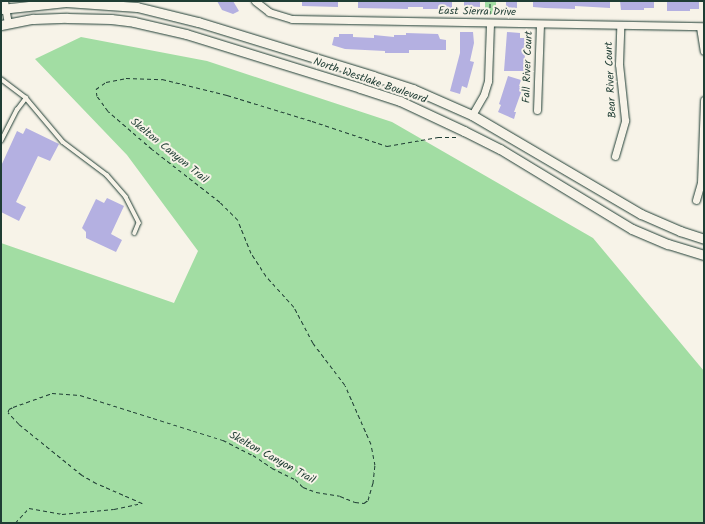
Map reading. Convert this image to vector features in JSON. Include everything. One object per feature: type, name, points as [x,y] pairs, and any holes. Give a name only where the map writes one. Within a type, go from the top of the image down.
[{"type":"main road","name":"North Westlake Boulevard","points":[[3,6],[72,2],[113,4],[156,12],[198,22],[413,89],[472,115],[641,214],[680,232],[704,239]]},
{"type":"main road","name":"North Westlake Boulevard","points":[[4,24],[33,19],[89,18],[126,21],[158,27],[360,88],[400,102],[500,149],[632,229],[668,244],[704,255]]},
{"type":"street","name":"East Sierra Drive","points":[[255,1],[269,12],[292,19],[490,24],[702,26]]},
{"type":"street","points":[[3,6],[4,24]]},
{"type":"street","points":[[472,115],[484,94],[488,81],[490,24]]},
{"type":"street","name":"Fall River Court","points":[[537,110],[540,24]]},
{"type":"street","name":"Bear River Court","points":[[615,156],[624,120],[619,64],[620,26]]},
{"type":"street","points":[[702,26],[704,51]]},
{"type":"street","points":[[696,200],[701,183],[702,117],[704,100]]},
{"type":"lane","points":[[1,79],[26,98],[63,142],[107,175],[126,197],[139,223],[135,233]]},
{"type":"lane","points":[[1,141],[17,110],[26,98]]},
{"type":"path","points":[[490,1],[490,24]]},
{"type":"path","name":"Skelton Canyon Trail","points":[[15,523],[29,508],[62,514],[114,509],[142,502],[96,483],[82,475],[19,424],[8,412],[9,409],[13,407],[52,393],[80,395],[223,440],[253,455],[272,468],[290,476],[303,487],[316,492],[340,496],[355,502],[364,503],[368,500],[373,482],[374,465],[371,444],[345,385],[313,343],[294,307],[266,276],[251,253],[238,220],[220,202],[152,149],[108,110],[97,96],[96,88],[106,82],[126,78],[162,79],[227,95],[387,146],[438,137],[457,138],[464,131]]},
{"type":"green space","points":[[485,1],[496,1],[496,14],[485,14]]},
{"type":"green space","points":[[81,37],[207,61],[392,122],[593,238],[704,371],[704,523],[1,523],[1,243],[174,303],[198,251],[127,155],[35,59]]},
{"type":"building","points":[[217,1],[233,1],[239,11],[233,14],[222,10]]},
{"type":"building","points":[[302,1],[338,1],[338,7],[302,6]]},
{"type":"building","points":[[358,1],[452,1],[452,9],[423,9],[423,7],[408,7],[408,9],[358,8]]},
{"type":"building","points":[[464,1],[480,1],[480,7],[464,6]]},
{"type":"building","points":[[506,1],[517,1],[517,8],[506,7]]},
{"type":"building","points":[[533,1],[610,1],[610,8],[575,6],[575,9],[533,7]]},
{"type":"building","points":[[620,1],[654,1],[654,8],[644,8],[644,10],[621,10]]},
{"type":"building","points":[[667,1],[699,1],[699,9],[690,9],[690,11],[667,11]]},
{"type":"building","points":[[460,32],[473,32],[474,43],[470,61],[474,62],[467,88],[462,86],[460,94],[450,91],[460,53]]},
{"type":"building","points":[[507,32],[520,33],[520,38],[526,38],[524,71],[504,71]]},
{"type":"building","points":[[406,33],[438,34],[440,39],[446,40],[446,50],[409,50],[409,53],[385,53],[385,51],[345,49],[332,45],[334,37],[339,37],[339,34],[353,34],[353,37],[374,38],[374,35],[394,37],[394,35],[406,35]]},
{"type":"building","points":[[508,76],[521,80],[519,86],[523,87],[514,112],[516,112],[514,119],[498,112]]},
{"type":"building","points":[[26,128],[59,144],[50,161],[38,156],[16,202],[26,207],[19,221],[1,212],[1,166],[17,131],[23,134]]},
{"type":"building","points":[[107,198],[124,206],[111,234],[122,240],[116,252],[86,238],[86,232],[82,228],[96,199],[104,203]]}]
